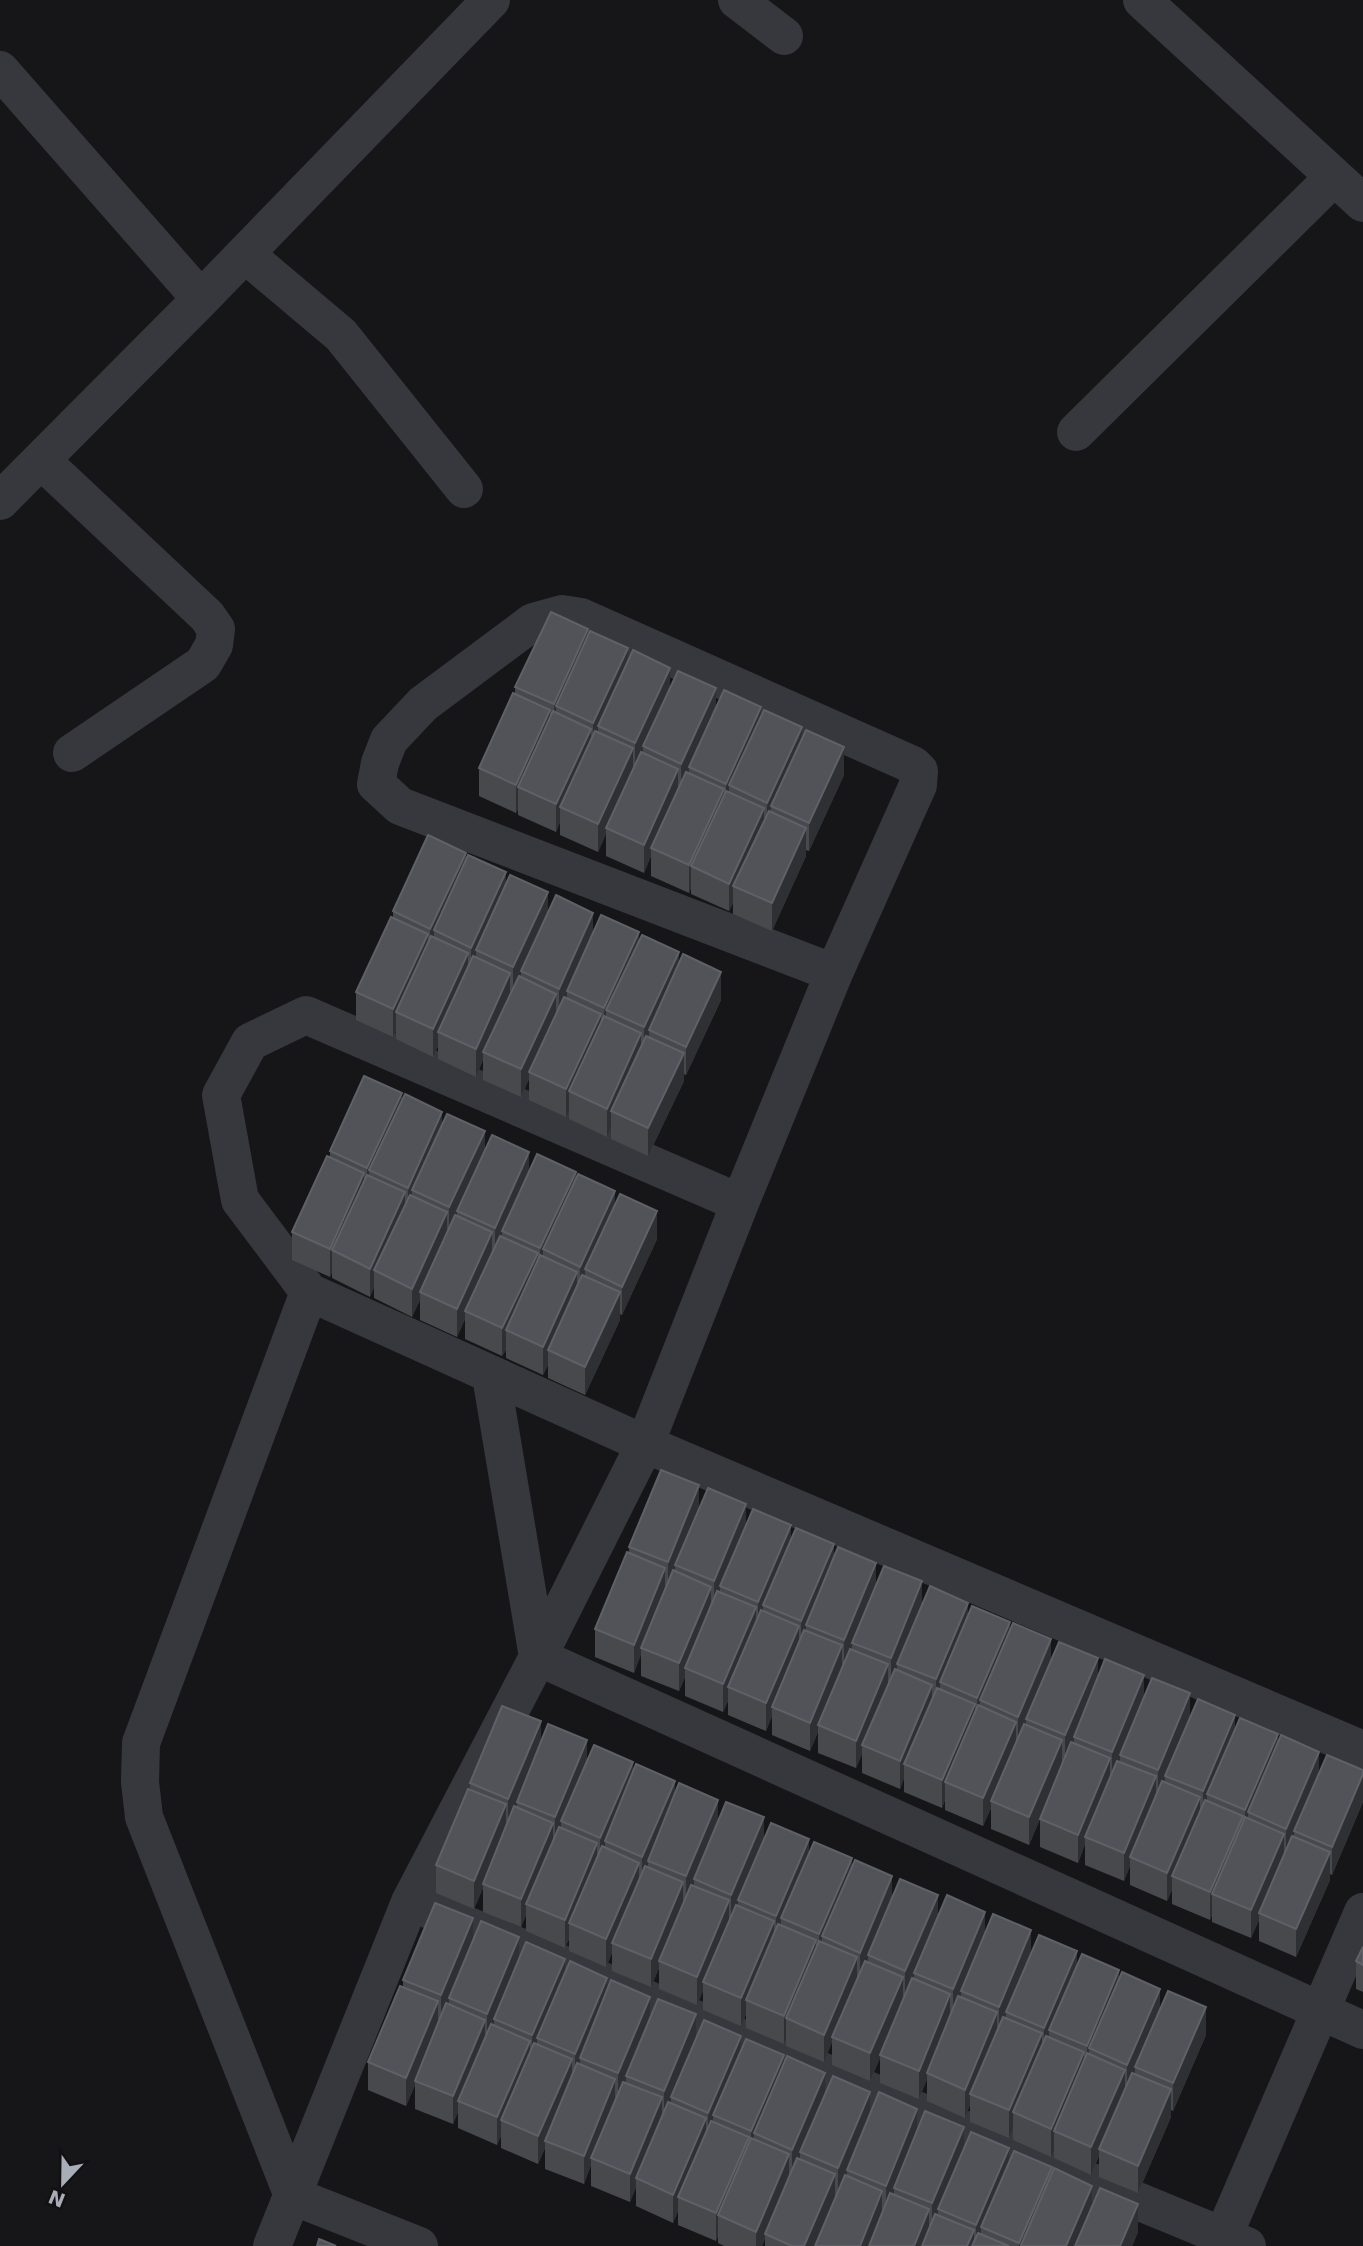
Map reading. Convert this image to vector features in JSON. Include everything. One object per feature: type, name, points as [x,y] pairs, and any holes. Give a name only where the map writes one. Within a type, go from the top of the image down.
[{"type":"street","points":[[0,501],[201,299],[491,0]]},
{"type":"street","points":[[737,0],[784,36]]},
{"type":"street","points":[[1142,0],[1363,203]]},
{"type":"street","points":[[0,70],[201,299]]},
{"type":"street","points":[[1076,432],[1334,177]]},
{"type":"street","points":[[245,254],[341,335],[464,489]]},
{"type":"street","points":[[42,461],[207,616],[216,629],[214,645],[203,664],[72,753]]},
{"type":"street","points":[[272,2246],[410,1902],[645,1444],[834,974],[918,785],[919,771],[913,765],[580,617],[562,614],[533,622],[423,704],[389,740],[376,783],[400,806],[834,974]]},
{"type":"street","points":[[740,1203],[306,1015],[250,1042],[221,1095],[240,1200],[309,1293],[645,1444],[1363,1750]]},
{"type":"street","points":[[309,1293],[141,1744],[140,1782],[144,1816],[293,2196],[419,2246]]},
{"type":"street","points":[[491,1376],[538,1657]]},
{"type":"street","points":[[538,1657],[1363,2031]]},
{"type":"street","points":[[410,1902],[1230,2243],[1319,2012],[1363,1912]]},
{"type":"building","points":[[551,612],[588,629],[554,704],[515,687]]},
{"type":"building","points":[[590,631],[628,648],[593,723],[556,706]]},
{"type":"building","points":[[633,650],[670,668],[635,743],[598,726]]},
{"type":"building","points":[[678,671],[716,688],[681,764],[643,746]]},
{"type":"building","points":[[724,690],[761,707],[726,784],[689,767]]},
{"type":"building","points":[[513,693],[550,710],[516,785],[479,768]]},
{"type":"building","points":[[764,710],[802,727],[767,803],[729,785]]},
{"type":"building","points":[[553,711],[591,729],[556,804],[518,787]]},
{"type":"building","points":[[806,730],[844,747],[809,823],[771,806]]},
{"type":"building","points":[[595,731],[633,748],[598,824],[560,807]]},
{"type":"building","points":[[641,752],[678,769],[644,845],[606,828]]},
{"type":"building","points":[[686,772],[724,789],[689,865],[651,848]]},
{"type":"building","points":[[726,791],[764,808],[729,884],[691,866]]},
{"type":"building","points":[[769,811],[806,828],[772,903],[733,886]]},
{"type":"building","points":[[428,835],[466,853],[430,929],[393,911]]},
{"type":"building","points":[[468,855],[506,872],[471,948],[434,930]]},
{"type":"building","points":[[510,875],[548,892],[513,967],[476,950]]},
{"type":"building","points":[[556,895],[593,913],[559,989],[521,971]]},
{"type":"building","points":[[601,915],[639,932],[604,1008],[567,991]]},
{"type":"building","points":[[391,917],[428,934],[393,1009],[356,992]]},
{"type":"building","points":[[642,935],[679,952],[644,1027],[606,1010]]},
{"type":"building","points":[[431,936],[468,953],[433,1029],[396,1012]]},
{"type":"building","points":[[683,954],[721,972],[686,1047],[649,1030]]},
{"type":"building","points":[[473,956],[510,973],[476,1049],[438,1032]]},
{"type":"building","points":[[519,976],[556,994],[521,1069],[483,1052]]},
{"type":"building","points":[[564,997],[601,1014],[566,1089],[529,1072]]},
{"type":"building","points":[[604,1016],[641,1033],[607,1109],[569,1091]]},
{"type":"building","points":[[646,1036],[684,1053],[648,1128],[611,1111]]},
{"type":"building","points":[[364,1076],[402,1093],[367,1168],[330,1151]]},
{"type":"building","points":[[405,1094],[442,1112],[408,1188],[369,1170]]},
{"type":"building","points":[[447,1114],[485,1131],[449,1207],[412,1190]]},
{"type":"building","points":[[492,1135],[529,1152],[495,1228],[457,1211]]},
{"type":"building","points":[[537,1154],[576,1172],[540,1248],[502,1231]]},
{"type":"building","points":[[327,1156],[364,1173],[330,1249],[292,1232]]},
{"type":"building","points":[[578,1174],[615,1191],[580,1267],[543,1249]]},
{"type":"building","points":[[367,1175],[405,1192],[370,1269],[332,1250]]},
{"type":"building","points":[[620,1194],[657,1211],[622,1287],[585,1269]]},
{"type":"building","points":[[410,1195],[447,1212],[412,1289],[374,1270]]},
{"type":"building","points":[[455,1215],[492,1232],[457,1309],[420,1292]]},
{"type":"building","points":[[500,1236],[538,1253],[502,1328],[465,1311]]},
{"type":"building","points":[[540,1255],[577,1272],[543,1347],[506,1330]]},
{"type":"building","points":[[582,1275],[620,1292],[585,1367],[548,1350]]},
{"type":"building","points":[[661,1470],[699,1485],[668,1562],[629,1547]]},
{"type":"building","points":[[708,1488],[746,1504],[714,1581],[675,1565]]},
{"type":"building","points":[[753,1509],[791,1525],[758,1602],[720,1586]]},
{"type":"building","points":[[796,1528],[834,1544],[801,1621],[763,1605]]},
{"type":"building","points":[[838,1547],[876,1563],[844,1640],[806,1625]]},
{"type":"building","points":[[627,1552],[665,1568],[634,1645],[595,1629]]},
{"type":"building","points":[[884,1566],[922,1581],[891,1658],[852,1643]]},
{"type":"building","points":[[673,1570],[711,1587],[679,1663],[641,1648]]},
{"type":"building","points":[[930,1586],[968,1603],[936,1679],[897,1664]]},
{"type":"building","points":[[717,1591],[756,1607],[723,1684],[685,1668]]},
{"type":"building","points":[[972,1606],[1010,1622],[977,1698],[940,1682]]},
{"type":"building","points":[[761,1610],[799,1626],[766,1703],[728,1687]]},
{"type":"building","points":[[1013,1623],[1051,1639],[1018,1717],[980,1700]]},
{"type":"building","points":[[804,1630],[842,1645],[810,1723],[772,1707]]},
{"type":"building","points":[[1059,1642],[1098,1658],[1065,1735],[1026,1719]]},
{"type":"building","points":[[850,1649],[888,1664],[856,1741],[818,1725]]},
{"type":"building","points":[[1105,1659],[1144,1675],[1112,1752],[1074,1737]]},
{"type":"building","points":[[895,1669],[932,1685],[900,1761],[862,1745]]},
{"type":"building","points":[[1152,1678],[1190,1693],[1158,1770],[1120,1755]]},
{"type":"building","points":[[937,1688],[975,1704],[942,1780],[904,1764]]},
{"type":"building","points":[[1198,1699],[1235,1715],[1203,1791],[1165,1776]]},
{"type":"building","points":[[978,1705],[1016,1722],[983,1798],[945,1782]]},
{"type":"building","points":[[502,1706],[541,1721],[508,1799],[470,1783]]},
{"type":"building","points":[[1240,1718],[1278,1734],[1245,1810],[1207,1794]]},
{"type":"building","points":[[548,1724],[587,1740],[555,1817],[517,1802]]},
{"type":"building","points":[[1024,1724],[1062,1740],[1029,1817],[991,1801]]},
{"type":"building","points":[[1281,1735],[1319,1752],[1286,1829],[1248,1812]]},
{"type":"building","points":[[1071,1742],[1110,1758],[1078,1835],[1040,1819]]},
{"type":"building","points":[[594,1745],[633,1762],[600,1838],[561,1821]]},
{"type":"building","points":[[1327,1755],[1363,1770],[1332,1847],[1294,1831]]},
{"type":"building","points":[[1117,1761],[1156,1776],[1124,1853],[1085,1837]]},
{"type":"building","points":[[636,1764],[675,1781],[642,1857],[605,1841]]},
{"type":"building","points":[[1162,1781],[1200,1797],[1167,1873],[1130,1857]]},
{"type":"building","points":[[679,1783],[718,1800],[686,1876],[648,1861]]},
{"type":"building","points":[[468,1789],[506,1804],[474,1881],[436,1865]]},
{"type":"building","points":[[1205,1800],[1243,1816],[1210,1892],[1172,1876]]},
{"type":"building","points":[[726,1802],[764,1817],[731,1895],[694,1879]]},
{"type":"building","points":[[514,1806],[553,1823],[521,1899],[483,1884]]},
{"type":"building","points":[[1245,1817],[1284,1834],[1251,1910],[1212,1894]]},
{"type":"building","points":[[771,1823],[809,1839],[776,1916],[738,1900]]},
{"type":"building","points":[[559,1827],[597,1843],[565,1920],[526,1904]]},
{"type":"building","points":[[1292,1836],[1330,1852],[1296,1929],[1259,1913]]},
{"type":"building","points":[[814,1842],[852,1858],[819,1934],[781,1918]]},
{"type":"building","points":[[602,1846],[639,1863],[606,1939],[569,1923]]},
{"type":"building","points":[[855,1860],[892,1876],[860,1953],[822,1936]]},
{"type":"building","points":[[645,1866],[683,1882],[651,1959],[612,1943]]},
{"type":"building","points":[[900,1879],[938,1895],[905,1971],[868,1955]]},
{"type":"building","points":[[691,1885],[729,1900],[697,1977],[659,1961]]},
{"type":"building","points":[[947,1895],[985,1912],[953,1989],[914,1973]]},
{"type":"building","points":[[435,1903],[473,1918],[441,1995],[403,1980]]},
{"type":"building","points":[[736,1905],[774,1921],[741,1998],[703,1982]]},
{"type":"building","points":[[993,1914],[1031,1930],[999,2007],[961,1991]]},
{"type":"building","points":[[481,1921],[519,1937],[487,2014],[449,1998]]},
{"type":"building","points":[[778,1924],[816,1940],[784,2016],[746,2000]]},
{"type":"building","points":[[1039,1935],[1077,1951],[1044,2028],[1006,2012]]},
{"type":"building","points":[[819,1941],[857,1957],[824,2035],[786,2018]]},
{"type":"building","points":[[526,1942],[565,1959],[532,2035],[494,2019]]},
{"type":"building","points":[[1363,1947],[1363,1965],[1356,1961]]},
{"type":"building","points":[[1082,1954],[1119,1970],[1087,2046],[1049,2030]]},
{"type":"building","points":[[570,1961],[607,1978],[575,2054],[537,2038]]},
{"type":"building","points":[[865,1961],[903,1977],[870,2053],[832,2037]]},
{"type":"building","points":[[1122,1972],[1160,1989],[1127,2065],[1089,2048]]},
{"type":"building","points":[[912,1978],[950,1994],[919,2071],[880,2055]]},
{"type":"building","points":[[611,1980],[650,1997],[618,2073],[580,2058]]},
{"type":"building","points":[[400,1986],[438,2001],[406,2078],[368,2062]]},
{"type":"building","points":[[1168,1991],[1206,2007],[1173,2083],[1135,2067]]},
{"type":"building","points":[[958,1996],[997,2012],[965,2090],[927,2073]]},
{"type":"building","points":[[658,1999],[696,2014],[664,2091],[626,2076]]},
{"type":"building","points":[[446,2003],[485,2020],[453,2096],[415,2081]]},
{"type":"building","points":[[1003,2017],[1042,2033],[1009,2110],[970,2094]]},
{"type":"building","points":[[704,2020],[741,2036],[708,2113],[671,2097]]},
{"type":"building","points":[[491,2024],[530,2041],[497,2117],[458,2101]]},
{"type":"building","points":[[1046,2036],[1084,2052],[1051,2129],[1013,2112]]},
{"type":"building","points":[[746,2039],[784,2055],[751,2131],[713,2115]]},
{"type":"building","points":[[534,2043],[572,2059],[538,2136],[501,2120]]},
{"type":"building","points":[[1087,2053],[1125,2070],[1091,2147],[1054,2131]]},
{"type":"building","points":[[787,2056],[825,2073],[792,2150],[754,2133]]},
{"type":"building","points":[[577,2063],[615,2079],[584,2156],[545,2141]]},
{"type":"building","points":[[1132,2073],[1171,2089],[1138,2166],[1099,2149]]},
{"type":"building","points":[[833,2076],[870,2092],[838,2168],[800,2152]]},
{"type":"building","points":[[623,2082],[662,2097],[630,2174],[591,2158]]},
{"type":"building","points":[[879,2092],[917,2109],[886,2186],[847,2170]]},
{"type":"building","points":[[668,2102],[706,2118],[673,2195],[636,2178]]},
{"type":"building","points":[[925,2111],[964,2127],[932,2203],[894,2188]]},
{"type":"building","points":[[711,2121],[749,2137],[716,2213],[678,2197]]},
{"type":"building","points":[[971,2132],[1009,2148],[976,2225],[938,2209]]},
{"type":"building","points":[[751,2138],[789,2154],[756,2232],[718,2215]]},
{"type":"building","points":[[1014,2151],[1052,2167],[1019,2243],[981,2227]]},
{"type":"building","points":[[797,2158],[835,2174],[804,2246],[792,2246],[765,2234]]},
{"type":"building","points":[[1054,2168],[1092,2186],[1066,2246],[1023,2246],[1021,2245]]},
{"type":"building","points":[[845,2175],[882,2191],[860,2246],[815,2246]]},
{"type":"building","points":[[1100,2188],[1138,2204],[1120,2246],[1075,2246]]},
{"type":"building","points":[[890,2193],[929,2209],[914,2246],[869,2246]]},
{"type":"building","points":[[935,2214],[974,2230],[967,2246],[922,2246]]},
{"type":"building","points":[[978,2233],[1009,2246],[972,2246]]},
{"type":"building","points":[[319,2239],[336,2246],[317,2246]]}]
